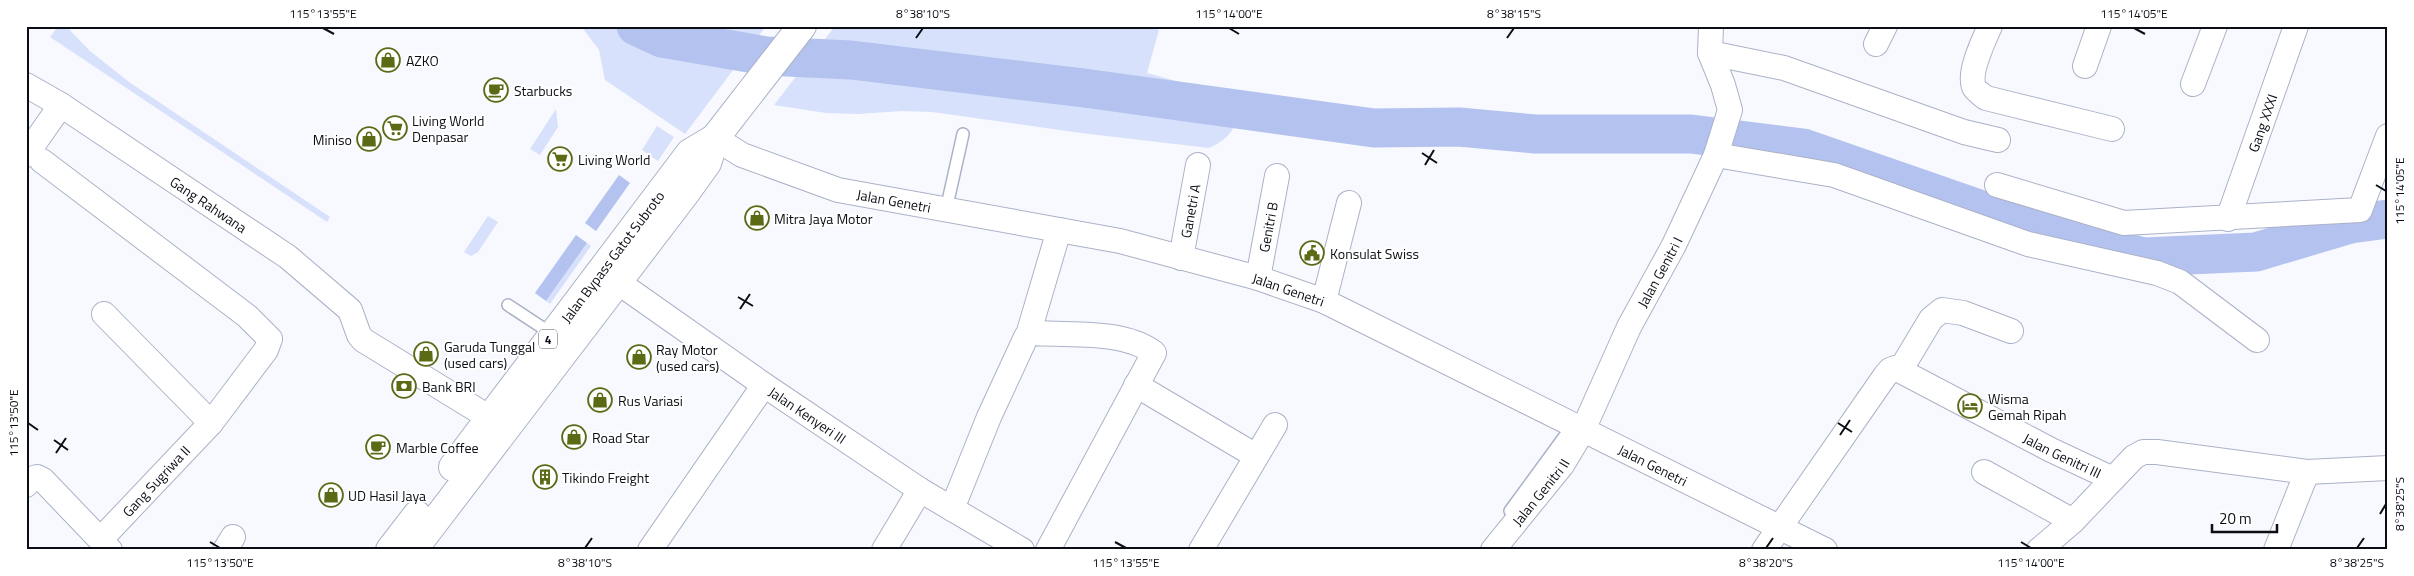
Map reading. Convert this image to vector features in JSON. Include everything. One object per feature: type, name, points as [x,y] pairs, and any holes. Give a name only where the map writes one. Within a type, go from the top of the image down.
[{"type":"highway","name":"Jalan Bypass Gatot Subroto","points":[[418,548],[609,276],[690,153],[723,128],[802,26]]},
{"type":"highway","name":"Jalan Bypass Gatot Subroto","points":[[390,550],[552,334],[609,276]]},
{"type":"street","points":[[1711,26],[1710,53],[1784,68],[1964,132],[1998,140]]},
{"type":"street","points":[[1990,26],[1976,63],[1973,80],[1975,88],[1986,98],[2112,129]]},
{"type":"street","points":[[2085,66],[2099,26]]},
{"type":"street","points":[[2192,84],[2215,26]]},
{"type":"street","name":"Gang XXXI","points":[[2228,218],[2296,26]]},
{"type":"street","name":"Jalan Genitri I","points":[[1578,427],[1629,327],[1674,245],[1717,152],[1730,110],[1723,85],[1710,53]]},
{"type":"street","name":"Gang Rahwana","points":[[26,85],[61,105],[288,257],[350,310],[359,335],[364,340],[490,418]]},
{"type":"street","points":[[34,158],[61,105]]},
{"type":"street","name":"Jalan Genetri","points":[[723,128],[742,155],[838,190],[1120,241],[1258,278],[1324,300],[1825,550]]},
{"type":"street","points":[[1997,185],[2124,223],[2360,210],[2386,146]]},
{"type":"street","points":[[1717,152],[1834,175],[2028,244],[2157,272],[2180,282],[2257,340]]},
{"type":"street","name":"Gang Sugriwa II","points":[[34,158],[247,316],[270,339],[266,350],[211,423],[106,545]]},
{"type":"street","name":"Ganetri A","points":[[1181,258],[1198,165]]},
{"type":"street","name":"Genitri B","points":[[1258,278],[1277,176]]},
{"type":"street","points":[[1324,300],[1349,203]]},
{"type":"street","points":[[952,508],[1002,385],[1028,335],[1059,230]]},
{"type":"street","name":"Jalan Kenyeri III","points":[[609,276],[764,385],[920,490],[1022,550]]},
{"type":"street","points":[[1764,550],[1885,376],[1890,370],[1901,369],[1931,319],[1942,310],[1952,310],[2011,331]]},
{"type":"street","points":[[104,314],[211,423]]},
{"type":"street","points":[[1028,335],[1110,337],[1134,342],[1154,353],[1048,550]]},
{"type":"street","name":"Jalan Genitri III","points":[[1901,369],[2051,450],[2113,479]]},
{"type":"street","points":[[1136,384],[1256,456]]},
{"type":"street","points":[[650,550],[764,385]]},
{"type":"street","points":[[1201,550],[1275,425]]},
{"type":"street","name":"Jalan Genitri II","points":[[1493,550],[1562,465],[1578,427]]},
{"type":"street","name":"Jalan Genitri III","points":[[2039,550],[2072,521],[2134,457],[2143,452],[2157,452],[2307,472],[2388,468]]},
{"type":"street","points":[[1984,472],[2072,521]]},
{"type":"street","points":[[2276,550],[2307,472]]},
{"type":"street","points":[[34,482],[106,545]]},
{"type":"street","points":[[884,550],[920,490]]},
{"type":"lane","points":[[946,210],[963,134]]},
{"type":"lane","points":[[508,305],[552,334]]},
{"type":"lane","points":[[1501,523],[1563,441],[1578,427]]},
{"type":"shaded area","points":[[53,26],[66,26],[90,51],[129,82],[330,217],[327,222],[50,37],[56,29]]},
{"type":"shaded area","points":[[581,26],[766,26],[685,134],[605,80],[599,50]]},
{"type":"shaded area","points":[[835,26],[1150,26],[1159,30],[1147,73],[1242,99],[1233,129],[1224,139],[1209,148],[1081,133],[932,112],[826,113],[774,105]]},
{"type":"shaded area","points":[[556,109],[558,127],[540,155],[530,149]]},
{"type":"shaded area","points":[[657,126],[674,137],[658,161],[642,150]]},
{"type":"shaded area","points":[[488,216],[498,222],[478,252],[471,256],[464,252]]},
{"type":"shaded area","points":[[587,243],[591,246],[550,304],[546,301]]},
{"type":"water","points":[[619,175],[630,183],[596,231],[585,223]]},
{"type":"water","points":[[576,235],[587,243],[546,301],[535,293]]},
{"type":"waterway","points":[[636,26],[662,38],[766,56],[851,60],[1084,88],[1374,128],[1459,127],[1535,134],[1691,134],[1803,148],[2054,235],[2144,257],[2256,252],[2350,224],[2388,219]]},
{"type":"place","name":"AZKO","points":[[388,60]]},
{"type":"place","name":"Starbucks","points":[[496,90]]},
{"type":"place","name":"Living World Denpasar","points":[[395,128]]},
{"type":"place","name":"Miniso","points":[[369,139]]},
{"type":"place","name":"Living World","points":[[560,159]]},
{"type":"place","name":"Mitra Jaya Motor","points":[[757,218]]},
{"type":"place","name":"Konsulat Swiss","points":[[1312,253]]},
{"type":"place","name":"Garuda Tunggal (used cars)","points":[[426,354]]},
{"type":"place","name":"Ray Motor (used cars)","points":[[639,357]]},
{"type":"place","name":"Bank BRI","points":[[404,386]]},
{"type":"place","name":"Rus Variasi","points":[[600,400]]},
{"type":"place","name":"Wisma Gemah Ripah","points":[[1970,406]]},
{"type":"place","name":"Road Star","points":[[574,437]]},
{"type":"place","name":"Marble Coffee","points":[[378,447]]},
{"type":"place","name":"Tikindo Freight","points":[[545,477]]},
{"type":"place","name":"UD Hasil Jaya","points":[[331,495]]}]
